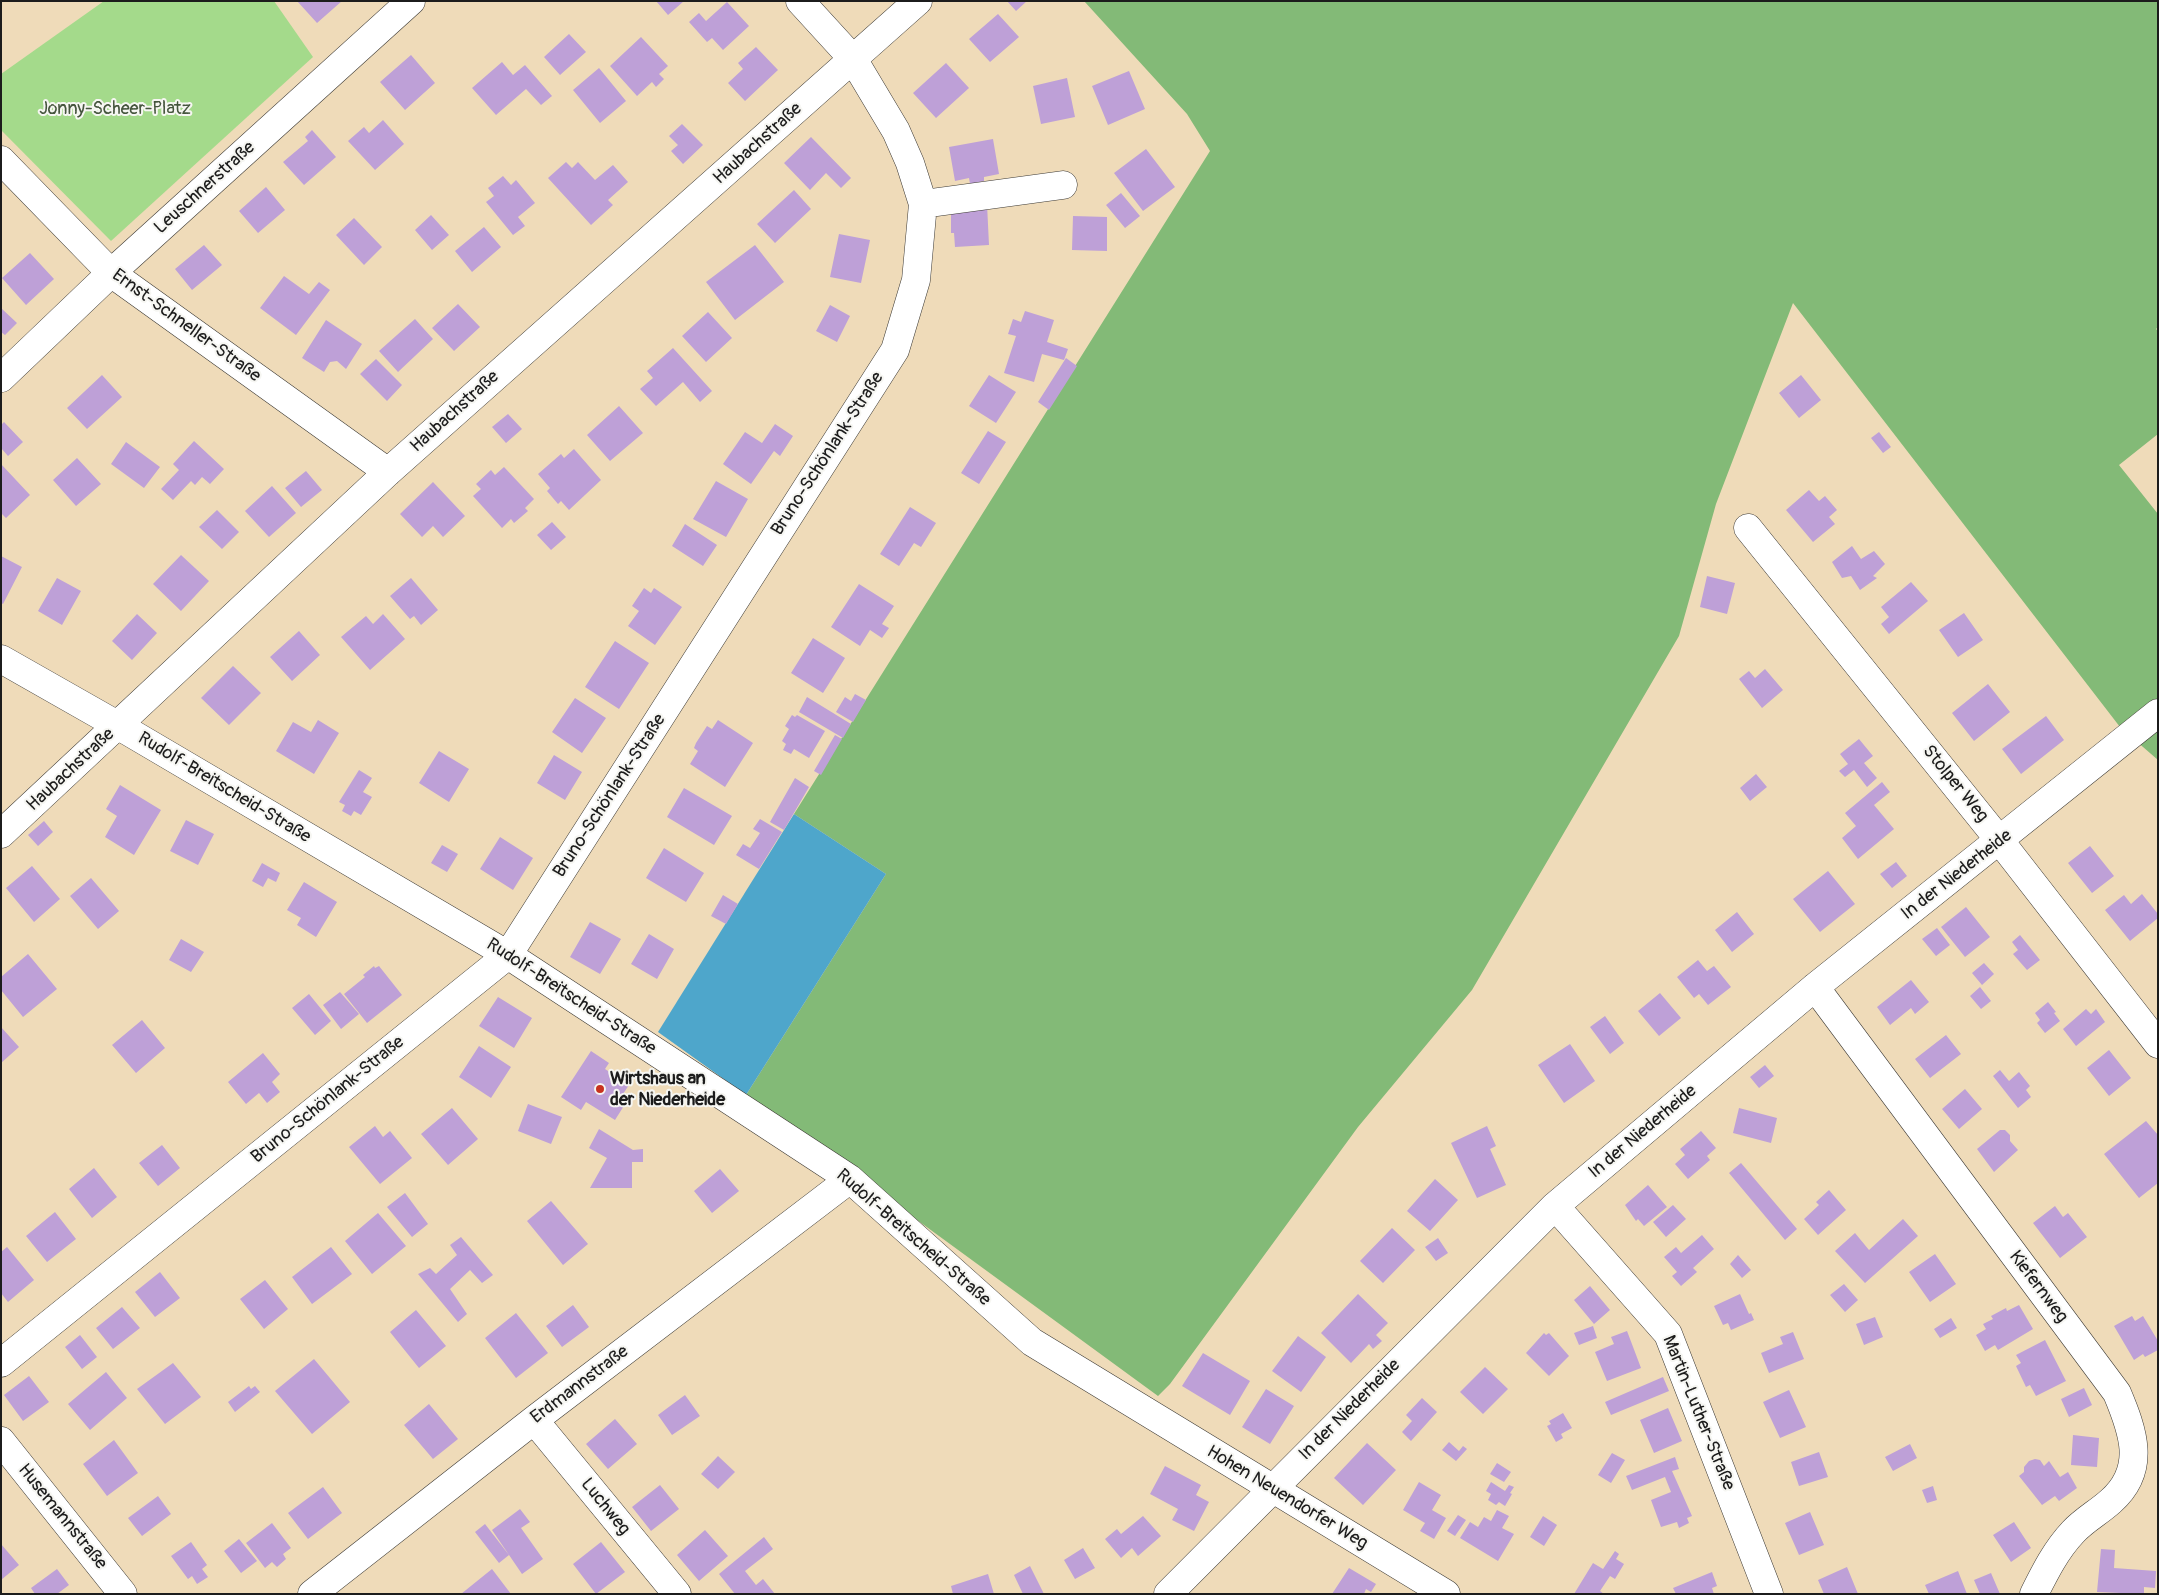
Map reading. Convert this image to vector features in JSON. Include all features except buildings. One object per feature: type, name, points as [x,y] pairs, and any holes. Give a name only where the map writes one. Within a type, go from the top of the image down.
[{"type":"street","name":"Leuschnerstraße","points":[[1,378],[111,273],[411,1]]},
{"type":"street","name":"Bruno-Schönlank-Straße","points":[[1,1363],[508,955],[895,350],[916,280],[923,204],[910,163],[896,131],[853,59],[800,1]]},
{"type":"street","name":"Haubachstraße","points":[[1,834],[119,726],[388,472],[918,1]]},
{"type":"street","name":"Ernst-Schneller-Straße","points":[[1,160],[111,273],[388,472]]},
{"type":"street","points":[[923,204],[1062,185]]},
{"type":"street","name":"Stolper Weg","points":[[1748,528],[2000,841],[2158,1044]]},
{"type":"street","name":"Rudolf-Breitscheid-Straße","points":[[1,659],[119,726],[508,955],[850,1179],[1032,1342],[1129,1402]]},
{"type":"street","name":"In der Niederheide","points":[[1168,1594],[1555,1206],[1815,987],[2158,713]]},
{"type":"street","name":"Kiefernweg","points":[[1815,987],[2117,1393],[2128,1420],[2133,1445],[2132,1470],[2125,1488],[2073,1532],[2051,1563],[2034,1594]]},
{"type":"street","name":"Erdmannstraße","points":[[312,1594],[534,1420],[850,1179]]},
{"type":"street","name":"Martin-Luther-Straße","points":[[1555,1206],[1668,1334],[1769,1594]]},
{"type":"street","name":"Hohen Neuendorfer Weg","points":[[1129,1402],[1446,1594]]},
{"type":"street","name":"Luchweg","points":[[534,1420],[676,1594]]},
{"type":"street","name":"Husemannstraße","points":[[1,1441],[123,1594]]},
{"type":"green space","name":"Jonny-Scheer-Platz","points":[[104,1],[274,1],[313,57],[111,241],[1,130],[1,74]]},
{"type":"green space","points":[[1084,1],[2158,1],[2158,327],[2156,329],[2158,331],[2158,434],[2119,465],[2158,514],[2158,760],[2120,727],[1793,303],[1716,504],[1679,636],[1472,990],[1358,1127],[1170,1384],[1158,1396],[746,1095],[886,874],[794,814],[1210,151],[1187,114]]},
{"type":"water","points":[[794,814],[886,874],[746,1095],[658,1032]]},
{"type":"place","name":"Wirtshaus an der Niederheide","points":[[600,1089]]}]
